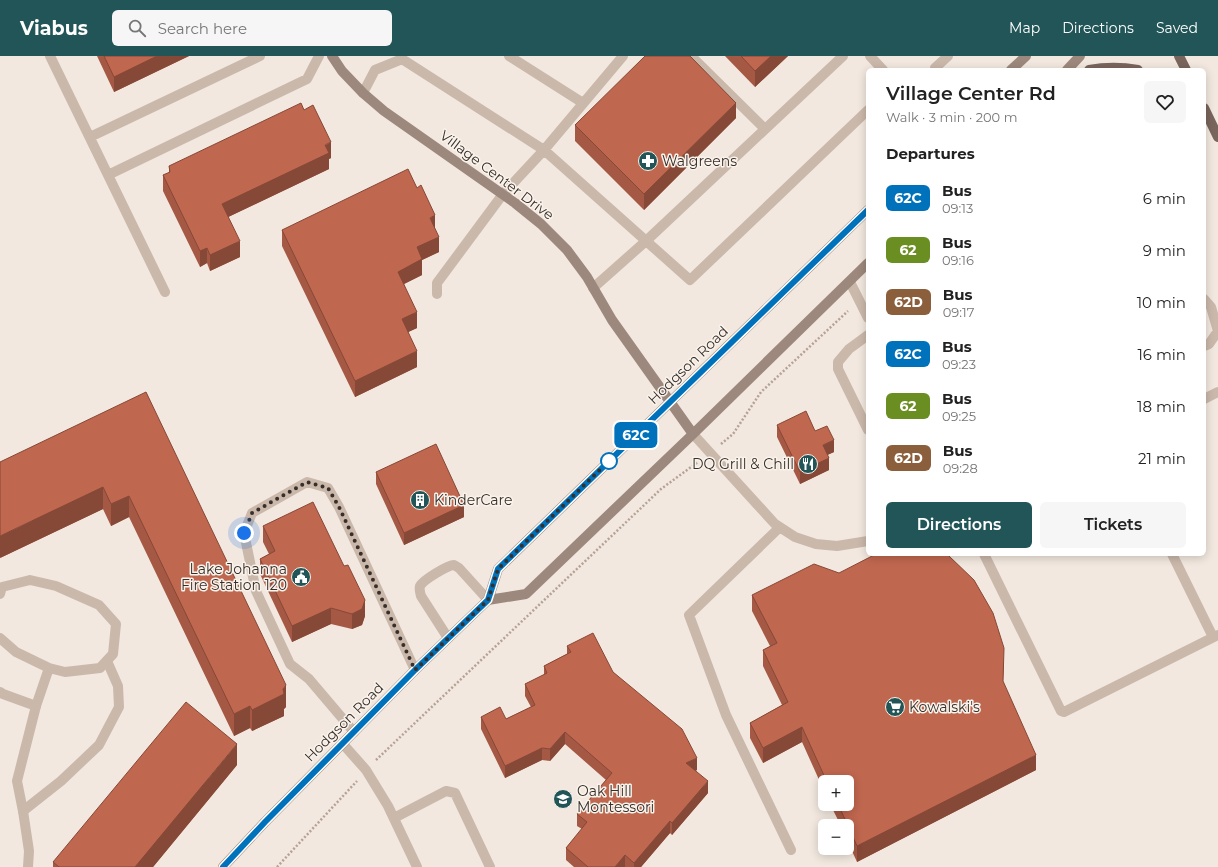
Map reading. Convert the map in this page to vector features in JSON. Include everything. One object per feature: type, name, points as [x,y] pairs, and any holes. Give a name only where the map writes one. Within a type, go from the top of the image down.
[{"type":"main road","name":"Village Center Drive","points":[[332,56],[342,71],[363,93],[384,111],[503,194],[541,224],[567,250],[593,288],[612,320],[694,434]]},
{"type":"main road","points":[[1013,68],[1026,56]]},
{"type":"main road","points":[[1069,68],[1080,56]]},
{"type":"main road","points":[[1179,56],[1185,68]]},
{"type":"main road","points":[[1100,68],[1128,68]]},
{"type":"main road","points":[[1206,114],[1218,137]]},
{"type":"main road","name":"Hodgson Road","points":[[223,867],[415,670],[488,600],[498,569],[866,212]]},
{"type":"main road","points":[[488,600],[526,594],[694,434],[866,265]]},
{"type":"street","points":[[50,56],[165,292]]},
{"type":"street","points":[[90,137],[260,56]]},
{"type":"street","points":[[108,175],[307,79],[319,56]]},
{"type":"street","points":[[509,56],[583,103]]},
{"type":"street","points":[[437,294],[437,283],[503,194],[544,150],[623,56]]},
{"type":"street","points":[[692,56],[765,129]]},
{"type":"street","points":[[593,288],[646,241],[843,56]]},
{"type":"street","points":[[870,56],[881,68]]},
{"type":"street","points":[[935,68],[948,56]]},
{"type":"street","points":[[363,93],[375,70],[405,57],[544,150],[690,280],[866,112]]},
{"type":"street","points":[[850,282],[866,314]]},
{"type":"street","points":[[1206,302],[1211,308],[1218,331],[1206,345]]},
{"type":"street","points":[[866,336],[849,348],[838,362],[838,369],[866,426]]},
{"type":"street","points":[[1206,398],[1218,392]]},
{"type":"street","points":[[694,434],[775,524],[796,537],[816,544],[837,546],[866,541]]},
{"type":"street","points":[[354,732],[309,679],[290,664],[256,591],[244,533],[252,513],[307,482],[328,488],[339,507],[415,670]]},
{"type":"street","points":[[780,527],[689,615],[726,716],[791,850]]},
{"type":"street","points":[[985,556],[1062,711],[1064,712],[1216,636],[1173,556]]},
{"type":"street","points":[[448,638],[421,596],[420,589],[422,583],[448,566],[454,565],[488,600]]},
{"type":"street","points":[[0,594],[2,587],[30,580],[56,586],[98,605],[116,624],[113,654],[100,668],[65,672],[49,668],[16,652],[0,638]]},
{"type":"street","points":[[23,811],[61,781],[99,745],[103,739],[119,707],[118,686],[107,661]]},
{"type":"street","points":[[28,867],[29,851],[17,781],[36,706],[49,668]]},
{"type":"street","points":[[0,692],[36,706]]},
{"type":"street","points":[[343,744],[366,770],[394,818],[417,867]]},
{"type":"street","points":[[394,818],[446,791],[455,793],[490,867]]},
{"type":"path","points":[[733,434],[761,392],[846,313]]},
{"type":"path","points":[[375,762],[661,489],[678,478]]},
{"type":"path","points":[[277,867],[360,778]]},
{"type":"building","points":[[104,56],[157,56],[114,77]]},
{"type":"building","name":"Walgreens","points":[[645,56],[690,56],[736,103],[644,194],[575,125]]},
{"type":"building","points":[[741,56],[771,56],[755,71]]},
{"type":"building","points":[[301,103],[304,110],[313,105],[331,142],[325,145],[329,153],[222,204],[240,241],[210,255],[207,248],[200,251],[163,175],[170,172],[169,166]]},
{"type":"building","points":[[408,169],[417,188],[421,185],[435,215],[430,218],[439,237],[417,247],[422,259],[398,272],[417,312],[402,319],[417,351],[355,381],[282,230]]},
{"type":"building","points":[[146,392],[286,685],[283,689],[284,694],[252,710],[250,706],[234,714],[129,496],[111,504],[103,487],[0,536],[0,462]]},
{"type":"building","name":"DQ Grill & Chill","points":[[806,411],[815,431],[827,426],[834,440],[823,445],[829,458],[800,472],[777,425]]},
{"type":"building","name":"KinderCare","points":[[436,444],[464,505],[404,533],[376,472]]},
{"type":"building","name":"Lake Johanna Fire Station 120","points":[[313,502],[344,566],[348,565],[365,600],[362,609],[352,614],[331,608],[292,626],[260,559],[275,551],[263,526]]},
{"type":"building","name":"Kowalski's","points":[[872,556],[949,556],[974,580],[993,613],[1004,648],[1003,681],[1036,755],[857,846],[854,839],[854,819],[845,819],[841,811],[854,811],[854,775],[824,775],[802,727],[763,748],[750,723],[788,702],[763,650],[777,643],[752,595],[814,564],[839,573]]},
{"type":"building","points":[[593,633],[613,672],[682,729],[697,758],[686,763],[708,781],[672,823],[670,821],[634,863],[625,855],[615,867],[588,867],[566,848],[587,822],[577,814],[612,773],[565,732],[550,749],[542,748],[505,766],[481,717],[500,707],[506,719],[535,705],[525,684],[547,673],[544,666],[571,652],[567,646]]},
{"type":"building","points":[[186,702],[237,744],[135,867],[59,867],[53,862]]},
{"type":"bus line","name":"62C","points":[[223,867],[265,822],[415,670],[488,600],[498,569],[866,212]]},
{"type":"place","name":"Walgreens","points":[[648,161]]},
{"type":"place","name":"DQ Grill & Chill","points":[[808,464]]},
{"type":"place","name":"KinderCare","points":[[420,500]]},
{"type":"place","name":"Lake Johanna Fire Station 120","points":[[301,577]]},
{"type":"place","name":"Kowalski's","points":[[895,707]]},
{"type":"place","name":"Oak Hill Montessori","points":[[563,799]]},
{"type":"route","points":[[244,533],[252,513],[307,482],[328,488],[339,507],[415,670],[488,600],[498,569],[609,461]]}]
